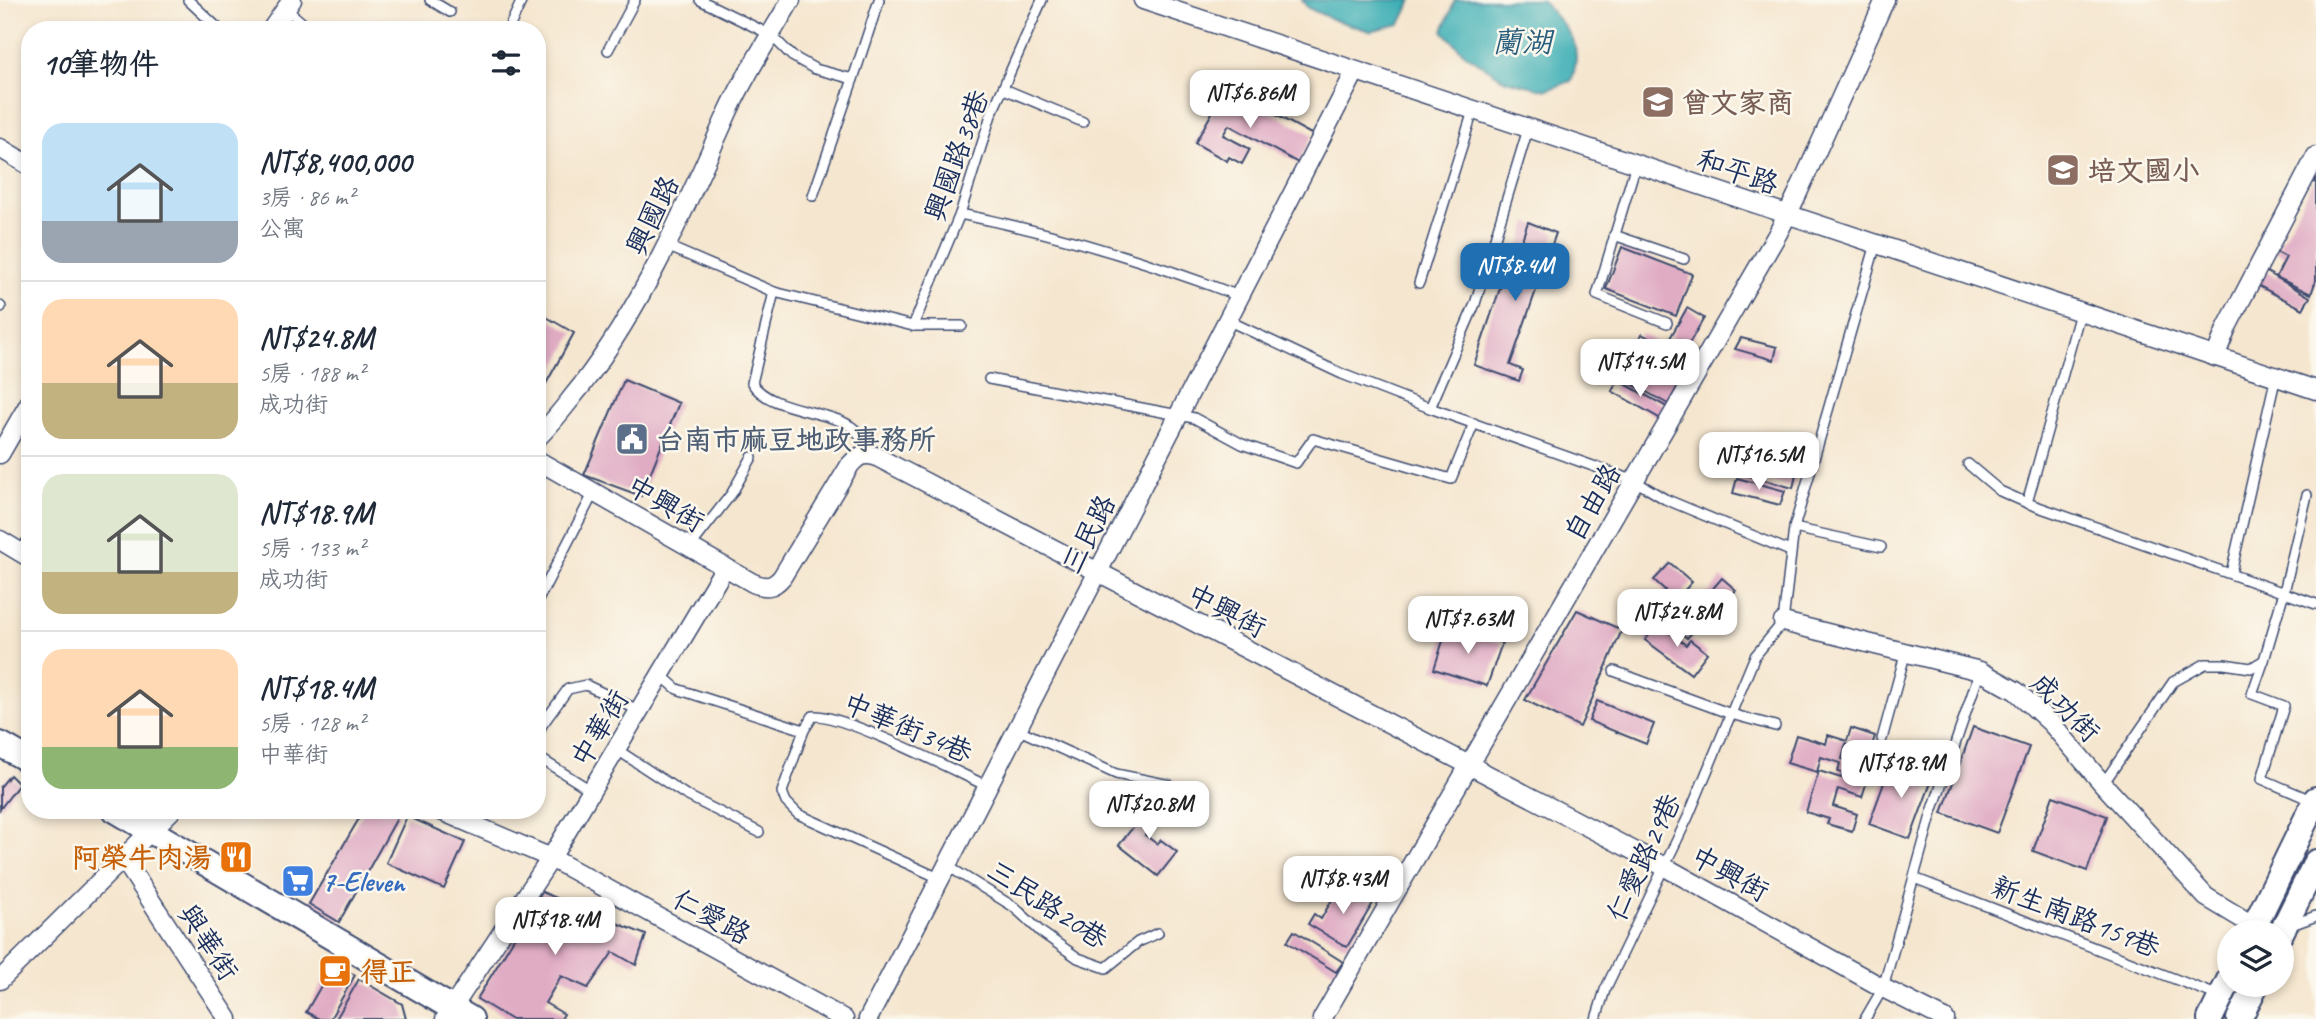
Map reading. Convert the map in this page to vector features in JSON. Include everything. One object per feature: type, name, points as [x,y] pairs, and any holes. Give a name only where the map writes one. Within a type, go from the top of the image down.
[{"type":"main road","points":[[0,744],[21,756]]},
{"type":"main road","points":[[2258,920],[2315,800]]},
{"type":"main road","points":[[130,819],[456,1015]]},
{"type":"main road","points":[[2287,920],[2316,862]]},
{"type":"main road","points":[[2210,1019],[2220,997]]},
{"type":"main road","points":[[2239,1019],[2250,997]]},
{"type":"street","name":"興國路","points":[[546,430],[589,376],[629,319],[667,246],[729,111],[791,0]]},
{"type":"street","name":"和平路","points":[[1143,0],[2316,390]]},
{"type":"street","name":"自由路","points":[[1322,1019],[1787,215],[1885,0]]},
{"type":"street","points":[[277,21],[289,5]]},
{"type":"street","name":"三民路","points":[[867,1019],[1355,72]]},
{"type":"street","points":[[0,148],[21,161]]},
{"type":"street","points":[[2215,358],[2227,327],[2316,156]]},
{"type":"street","points":[[0,454],[21,418]]},
{"type":"street","name":"中興街","points":[[546,465],[762,586],[776,584],[850,465],[866,454],[875,456],[1665,867],[1883,988],[1945,1019]]},
{"type":"street","points":[[0,540],[21,547]]},
{"type":"street","name":"中華街","points":[[456,1015],[725,567]]},
{"type":"street","name":"成功街","points":[[1783,622],[1980,671],[2016,691],[2051,723],[2206,897],[2239,920]]},
{"type":"street","points":[[0,980],[163,819]]},
{"type":"street","name":"仁愛路","points":[[460,819],[551,858],[844,1019]]},
{"type":"street","name":"與華街","points":[[124,858],[228,1019]]},
{"type":"lane","points":[[188,0],[210,21]]},
{"type":"lane","points":[[430,0],[450,12]]},
{"type":"lane","points":[[512,21],[522,0]]},
{"type":"lane","points":[[608,50],[635,0]]},
{"type":"lane","points":[[701,0],[771,35],[792,56],[815,69],[853,79]]},
{"type":"lane","points":[[813,196],[879,0]]},
{"type":"lane","name":"興國路38巷","points":[[913,326],[960,214],[991,115],[1042,0]]},
{"type":"lane","points":[[289,5],[303,21]]},
{"type":"lane","points":[[1004,89],[1083,122]]},
{"type":"lane","points":[[1419,283],[1473,111]]},
{"type":"lane","points":[[1430,408],[1475,304],[1528,129]]},
{"type":"lane","points":[[1636,164],[1597,295],[1667,323]]},
{"type":"lane","points":[[960,214],[1028,227],[1117,253],[1239,296]]},
{"type":"lane","points":[[1614,235],[1684,259]]},
{"type":"lane","points":[[1783,622],[1794,528],[1876,244]]},
{"type":"lane","points":[[667,246],[774,292],[913,326],[962,326]]},
{"type":"lane","points":[[774,292],[752,383],[757,390],[778,402],[847,424],[859,433],[866,454]]},
{"type":"lane","points":[[2027,503],[2080,313]]},
{"type":"lane","points":[[1227,320],[1342,374],[1634,481],[1665,499],[1790,551]]},
{"type":"lane","points":[[2231,573],[2276,376]]},
{"type":"lane","points":[[989,379],[1194,418],[1242,444],[1296,463],[1313,439],[1451,479],[1474,423]]},
{"type":"lane","points":[[690,547],[732,493],[752,457]]},
{"type":"lane","points":[[1968,464],[2000,491],[2027,503],[2316,604]]},
{"type":"lane","points":[[546,585],[594,492]]},
{"type":"lane","points":[[2307,495],[2284,592],[2252,694],[2284,706],[2262,779],[2315,800]]},
{"type":"lane","points":[[1794,528],[1881,547]]},
{"type":"lane","name":"仁愛路29巷","points":[[1596,1019],[1605,990],[1665,867],[1755,656],[1783,622]]},
{"type":"lane","points":[[1882,739],[1906,651]]},
{"type":"lane","points":[[2103,784],[2174,682],[2205,664],[2251,668],[2264,660]]},
{"type":"lane","points":[[1614,671],[1731,714],[1775,726]]},
{"type":"lane","points":[[1865,1019],[1883,988],[1932,812],[1980,671]]},
{"type":"lane","name":"中華街34巷","points":[[662,676],[677,689],[804,730],[813,716],[821,715],[850,725],[987,786]]},
{"type":"lane","points":[[546,719],[568,689],[586,685],[640,711]]},
{"type":"lane","points":[[1016,728],[1116,774],[1170,785]]},
{"type":"lane","name":"三民路20巷","points":[[804,730],[782,792],[786,802],[798,814],[943,871],[1014,907],[1041,932],[1078,958],[1095,966],[1106,968],[1138,942],[1158,933]]},
{"type":"lane","points":[[616,749],[686,795],[759,832]]},
{"type":"lane","points":[[546,761],[592,791]]},
{"type":"lane","name":"新生南路159巷","points":[[1914,878],[2217,984]]},
{"type":"lane","points":[[2294,925],[2316,916]]},
{"type":"water","points":[[1302,0],[1412,0],[1400,24],[1370,31],[1334,20],[1308,8]]},
{"type":"water","name":"蘭湖","points":[[1455,0],[1542,0],[1571,36],[1576,56],[1571,81],[1547,90],[1505,80],[1465,54],[1443,31]]},
{"type":"building","points":[[1226,88],[1313,135],[1298,163],[1229,125],[1223,135],[1250,149],[1242,164],[1229,157],[1227,161],[1195,143]]},
{"type":"building","points":[[2316,176],[2316,280],[2311,294],[2276,277],[2286,257],[2276,252]]},
{"type":"building","points":[[1528,222],[1556,233],[1510,365],[1523,370],[1519,381],[1474,365],[1509,262],[1514,263]]},
{"type":"building","points":[[1622,247],[1692,274],[1676,316],[1606,289]]},
{"type":"building","points":[[2265,271],[2310,297],[2303,309],[2257,285]]},
{"type":"building","points":[[1687,308],[1704,318],[1687,347],[1670,338]]},
{"type":"building","points":[[546,317],[574,333],[546,384]]},
{"type":"building","points":[[1642,334],[1694,364],[1688,375],[1635,345]]},
{"type":"building","points":[[1741,338],[1777,347],[1774,360],[1735,349]]},
{"type":"building","points":[[1635,349],[1683,377],[1668,404],[1620,377]]},
{"type":"building","name":"台南市麻豆地政事務所","points":[[624,380],[679,403],[641,496],[584,475]]},
{"type":"building","points":[[1618,380],[1667,407],[1661,419],[1612,391]]},
{"type":"building","points":[[1747,454],[1798,467],[1793,488],[1742,474]]},
{"type":"building","points":[[1737,478],[1785,491],[1780,505],[1733,493]]},
{"type":"building","points":[[1670,563],[1692,582],[1676,600],[1689,612],[1705,594],[1717,605],[1687,638],[1650,606],[1665,590],[1654,580]]},
{"type":"building","points":[[1722,578],[1736,590],[1722,606],[1708,594]]},
{"type":"building","points":[[1577,610],[1622,630],[1580,727],[1525,700]]},
{"type":"building","points":[[1658,624],[1686,645],[1690,640],[1707,653],[1691,674],[1645,640]]},
{"type":"building","points":[[1448,625],[1502,643],[1487,686],[1434,669]]},
{"type":"building","points":[[1597,701],[1654,724],[1646,744],[1589,721]]},
{"type":"building","points":[[1973,727],[2029,747],[1997,833],[1942,813]]},
{"type":"building","points":[[1851,728],[1875,736],[1870,752],[1846,744],[1842,759],[1867,766],[1863,780],[1867,781],[1862,797],[1838,789],[1833,806],[1857,814],[1852,831],[1827,824],[1829,819],[1806,812],[1819,771],[1841,778],[1843,773],[1838,772],[1840,763],[1821,757],[1817,772],[1787,763],[1796,735],[1826,744],[1828,735],[1847,741]]},
{"type":"building","points":[[1892,761],[1933,777],[1910,839],[1869,824]]},
{"type":"building","points":[[10,775],[19,784],[0,809],[0,787]]},
{"type":"building","points":[[1158,796],[1169,805],[1145,835],[1157,844],[1161,840],[1177,852],[1158,876],[1119,845]]},
{"type":"building","points":[[2053,796],[2107,816],[2087,871],[2033,851]]},
{"type":"building","points":[[359,819],[397,819],[339,922],[309,904]]},
{"type":"building","points":[[406,819],[414,819],[465,842],[444,889],[386,863]]},
{"type":"building","points":[[1341,884],[1373,903],[1347,947],[1308,924],[1314,914],[1321,919]]},
{"type":"building","points":[[542,892],[646,935],[636,965],[613,952],[588,988],[561,976],[545,1003],[564,1014],[561,1019],[510,1019],[477,999]]},
{"type":"building","points":[[1294,931],[1343,962],[1336,972],[1287,942]]},
{"type":"building","points":[[334,963],[355,975],[330,1019],[319,1019],[306,1012]]},
{"type":"building","points":[[359,979],[402,1004],[406,1019],[336,1019]]},
{"type":"place","name":"曾文家商","points":[[1658,102]]},
{"type":"place","name":"培文國小","points":[[2063,170]]},
{"type":"place","name":"台南市麻豆地政事務所","points":[[632,439]]},
{"type":"place","name":"阿榮牛肉湯","points":[[236,857]]},
{"type":"place","name":"7-Eleven","points":[[298,881]]},
{"type":"place","name":"得正","points":[[335,971]]}]
